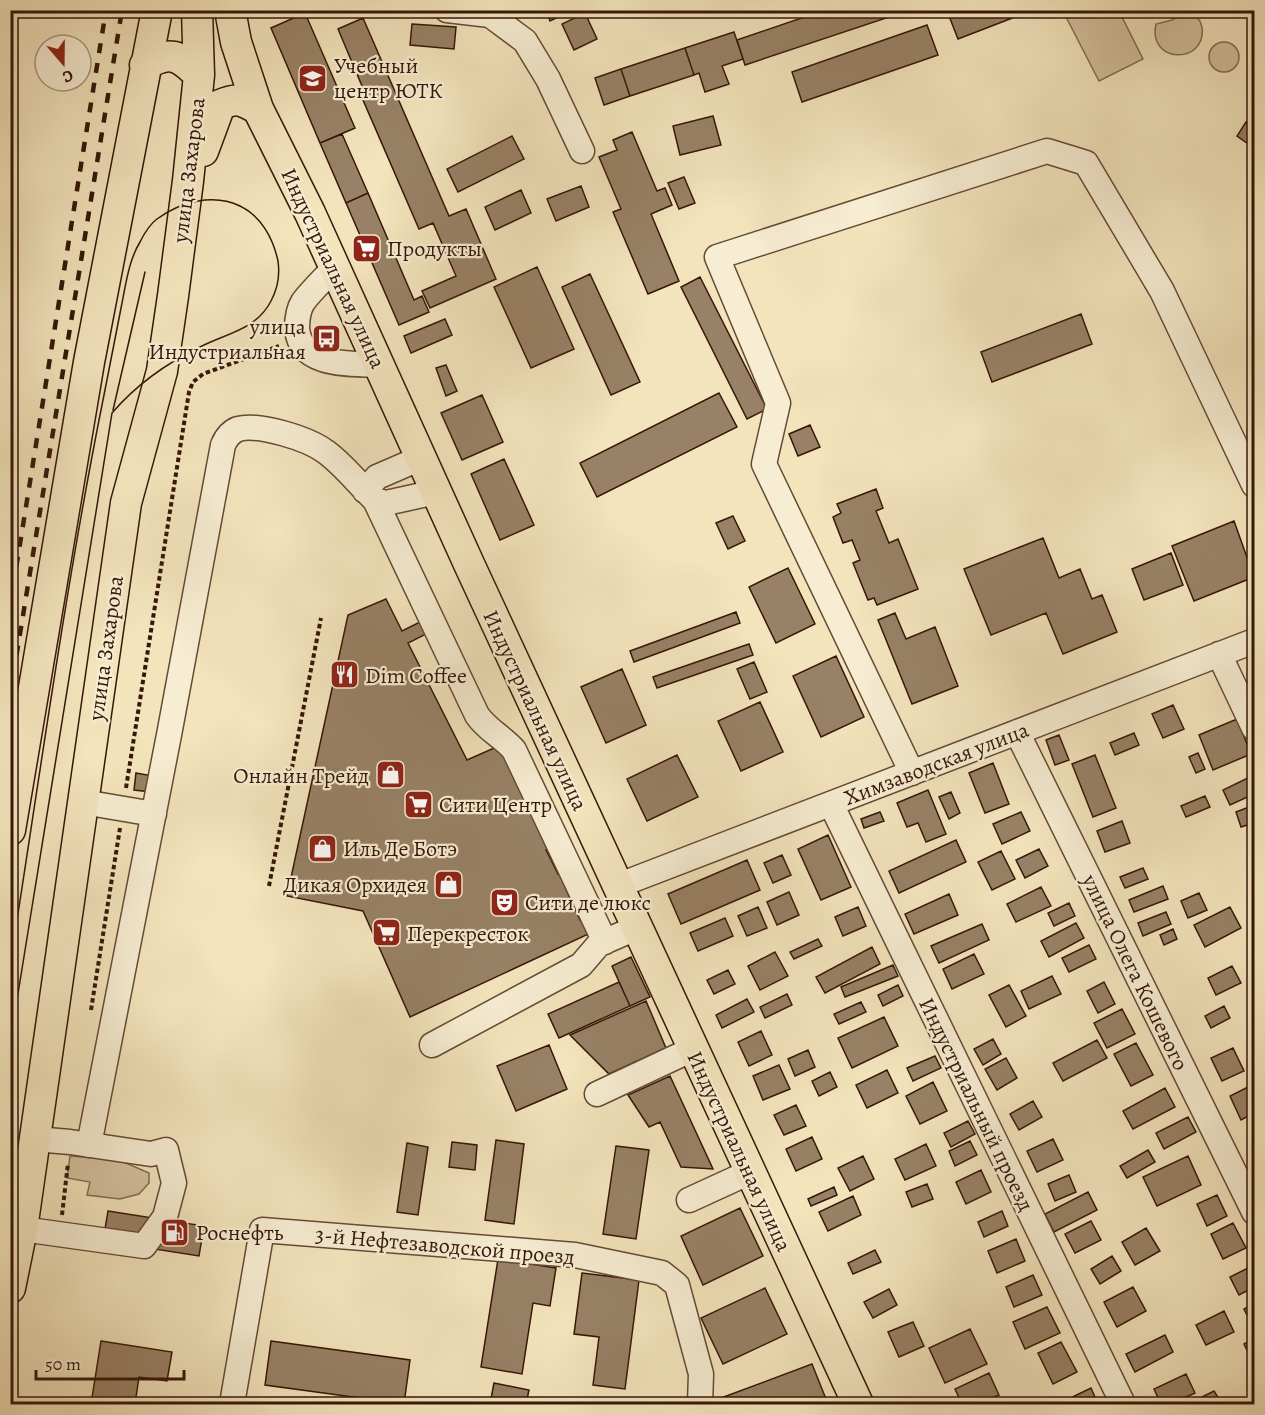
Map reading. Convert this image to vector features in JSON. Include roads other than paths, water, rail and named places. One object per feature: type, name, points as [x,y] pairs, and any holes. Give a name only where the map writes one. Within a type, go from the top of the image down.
[{"type":"main road","name":"улица Захарова","points":[[10,1288],[22,1229],[126,503],[162,371],[188,181],[199,75],[197,10]]},
{"type":"main road","points":[[206,10],[218,17],[236,42]]},
{"type":"main road","name":"Индустриальная улица","points":[[230,10],[236,42],[258,109],[335,267],[636,928],[858,1404]]},
{"type":"main road","points":[[10,830],[89,362],[145,65],[159,13]]},
{"type":"main road","points":[[145,65],[161,56],[173,56],[186,62],[199,75]]},
{"type":"main road","points":[[188,181],[209,139],[220,105],[241,99],[258,109]]},
{"type":"street","points":[[447,10],[490,15],[525,41],[548,79],[582,151]]},
{"type":"street","points":[[912,773],[764,464],[778,403],[717,257],[1047,151],[1086,163],[1162,291],[1254,485]]},
{"type":"street","points":[[335,267],[303,303],[297,318],[298,333],[304,348],[315,357],[334,362],[379,365]]},
{"type":"street","points":[[80,1143],[154,814],[223,445],[228,435],[237,429],[246,428],[280,431],[325,451],[370,495],[386,503],[436,492]]},
{"type":"street","points":[[421,458],[377,477],[370,495],[477,715],[485,727],[506,741],[514,750],[605,942]]},
{"type":"street","name":"Химзаводская улица","points":[[617,886],[1254,640]]},
{"type":"street","points":[[1220,654],[1254,728]]},
{"type":"street","name":"улица Олега Кошевого","points":[[1017,732],[1254,1212]]},
{"type":"street","points":[[83,802],[154,814]]},
{"type":"street","name":"Индустриальный проезд","points":[[831,804],[1123,1404]]},
{"type":"street","points":[[432,1045],[581,966],[599,944],[636,928]]},
{"type":"street","points":[[597,1094],[693,1049]]},
{"type":"street","points":[[22,1229],[144,1246],[165,1217],[174,1183],[166,1150],[152,1154],[80,1143],[34,1139]]},
{"type":"street","points":[[689,1200],[750,1172]]},
{"type":"street","name":"3-й Нефтезаводской проезд","points":[[232,1404],[262,1230],[575,1255],[662,1273],[678,1285],[701,1374],[700,1404]]},
{"type":"tram line","points":[[10,965],[54,679],[90,466],[131,264],[147,229],[166,213],[197,201],[230,202],[254,216],[269,236],[278,261],[277,286],[265,311],[249,325],[176,360],[131,393],[112,413],[10,1043]]},
{"type":"tram line","points":[[113,410],[145,272]]},
{"type":"railway","points":[[10,180],[15,131],[12,10]]},
{"type":"railway","points":[[10,606],[106,10]]},
{"type":"railway","points":[[10,695],[122,10]]},
{"type":"place","name":"Учебный центр ЮТК","points":[[313,78]]},
{"type":"place","name":"Продукты","points":[[366,248]]},
{"type":"place","name":"улица Индустриальная","points":[[327,339]]},
{"type":"place","name":"Dim Coffee","points":[[344,675]]},
{"type":"place","name":"Онлайн Трейд","points":[[390,775]]},
{"type":"place","name":"Сити Центр","points":[[418,804]]},
{"type":"place","name":"Иль Де Ботэ","points":[[322,848]]},
{"type":"place","name":"Дикая Орхидея","points":[[448,884]]},
{"type":"place","name":"Сити де люкс","points":[[504,902]]},
{"type":"place","name":"Перекресток","points":[[386,933]]},
{"type":"place","name":"Роснефть","points":[[175,1232]]}]
